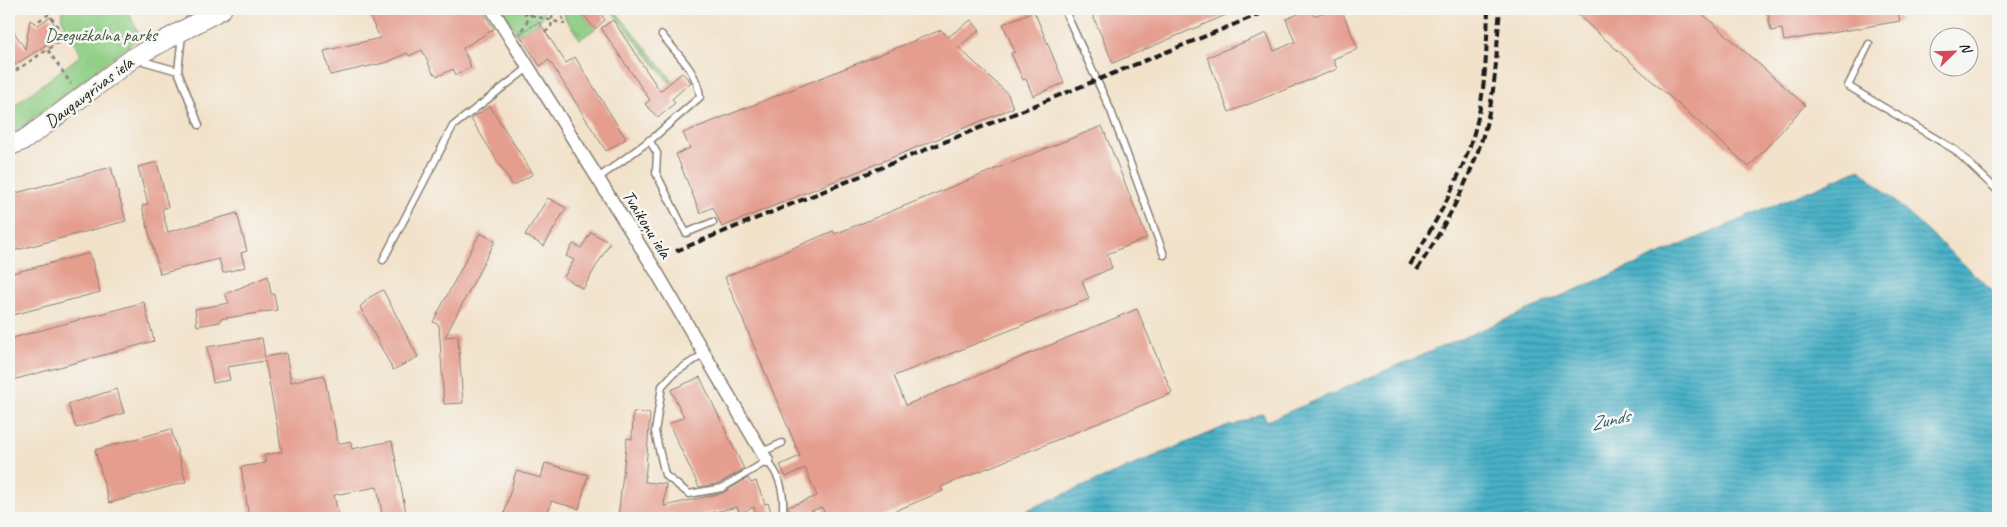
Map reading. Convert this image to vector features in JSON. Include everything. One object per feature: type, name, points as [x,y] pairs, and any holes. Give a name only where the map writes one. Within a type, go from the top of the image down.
[{"type":"main road","name":"Daugavgrīvas iela","points":[[9,146],[24,140],[133,58],[222,9]]},
{"type":"street","name":"Tvaikoņu iela","points":[[492,9],[657,273],[764,457]]},
{"type":"lane","points":[[1064,9],[1111,111],[1164,255]]},
{"type":"lane","points":[[183,29],[178,71],[199,125]]},
{"type":"lane","points":[[598,179],[649,140],[700,97],[699,85],[690,68],[662,35]]},
{"type":"lane","points":[[1869,44],[1848,86],[1955,150],[1998,190]]},
{"type":"lane","points":[[133,58],[178,71]]},
{"type":"lane","points":[[383,260],[453,126],[528,68]]},
{"type":"lane","points":[[649,140],[657,153],[656,173],[686,233],[713,222]]},
{"type":"lane","points":[[704,354],[674,373],[662,386],[655,432],[665,475],[690,494],[722,488],[782,443]]},
{"type":"lane","points":[[764,457],[775,470],[784,498],[783,509]]},
{"type":"path","points":[[506,9],[565,24],[559,9]]},
{"type":"path","points":[[517,35],[534,9]]},
{"type":"path","points":[[546,32],[551,28],[553,9]]},
{"type":"path","points":[[677,9],[678,16]]},
{"type":"path","points":[[10,74],[65,38],[49,14],[35,23]]},
{"type":"path","points":[[48,50],[69,81]]},
{"type":"path","points":[[9,70],[15,80]]},
{"type":"green space","name":"Dzegužkalna parks","points":[[62,9],[127,9],[140,37],[16,131],[9,133],[9,110],[81,55],[62,19]]},
{"type":"green space","points":[[503,9],[546,9],[539,22],[518,35]]},
{"type":"green space","points":[[562,9],[579,9],[595,29],[580,39],[566,19]]},
{"type":"green space","points":[[610,9],[614,9],[673,81],[670,83]]},
{"type":"water","name":"Zunds","points":[[1860,169],[1998,296],[1998,518],[1008,518],[1231,424],[1232,426],[1263,413],[1267,421]]},
{"type":"building","points":[[366,9],[481,9],[494,29],[463,48],[471,67],[456,75],[453,69],[438,76],[433,73],[422,50],[409,56],[407,53],[388,62],[330,75],[324,51],[380,38]]},
{"type":"building","points":[[579,9],[597,9],[605,20],[595,29]]},
{"type":"building","points":[[1090,9],[1240,9],[1113,63]]},
{"type":"building","points":[[1311,9],[1314,16],[1331,9],[1341,9],[1358,49],[1333,59],[1337,69],[1229,112],[1207,57],[1267,33],[1274,51],[1295,42],[1286,19]]},
{"type":"building","points":[[1571,9],[1697,9],[1805,105],[1749,167]]},
{"type":"building","points":[[1767,9],[1897,9],[1900,21],[1784,41],[1782,29],[1771,31]]},
{"type":"building","points":[[1034,11],[1064,83],[1033,96],[1026,79],[1023,80],[1011,53],[1015,52],[1003,24]]},
{"type":"building","points":[[50,17],[61,35],[9,69],[9,24],[25,49],[30,20],[38,25]]},
{"type":"building","points":[[613,20],[660,91],[682,73],[691,82],[672,99],[675,103],[658,118],[645,104],[650,100],[601,28]]},
{"type":"building","points":[[971,20],[980,30],[958,47],[1008,94],[1013,108],[722,227],[713,207],[700,213],[676,154],[690,148],[683,133],[941,30],[948,37]]},
{"type":"building","points":[[539,22],[566,63],[575,57],[626,139],[606,151],[549,60],[540,66],[519,34]]},
{"type":"building","points":[[490,106],[533,174],[513,186],[471,119]]},
{"type":"building","points":[[1102,126],[1147,238],[1107,254],[1112,268],[1082,281],[1089,299],[894,376],[906,405],[1137,309],[1172,393],[941,487],[943,491],[878,518],[826,518],[822,507],[793,518],[788,507],[817,496],[805,468],[786,477],[780,465],[800,456],[725,277],[833,231],[835,234]]},
{"type":"building","points":[[157,162],[168,207],[162,209],[168,232],[237,213],[247,251],[241,253],[245,267],[223,273],[219,259],[160,274],[142,206],[148,204],[138,167]]},
{"type":"building","points":[[111,167],[126,221],[9,252],[9,195]]},
{"type":"building","points":[[548,198],[566,208],[544,246],[525,235]]},
{"type":"building","points":[[591,232],[610,243],[583,289],[564,277],[574,260],[566,256],[573,244],[581,248]]},
{"type":"building","points":[[480,233],[495,241],[445,337],[458,336],[463,403],[444,404],[439,325],[433,322]]},
{"type":"building","points":[[90,253],[100,292],[9,316],[9,274]]},
{"type":"building","points":[[268,276],[271,294],[274,294],[277,310],[220,319],[220,322],[197,326],[195,309],[229,303],[225,294]]},
{"type":"building","points":[[383,290],[418,357],[393,370],[360,307],[370,297]]},
{"type":"building","points":[[144,302],[154,341],[9,381],[9,339]]},
{"type":"building","points":[[262,338],[265,357],[286,353],[291,382],[324,375],[338,444],[350,441],[352,449],[392,441],[407,518],[383,518],[377,487],[334,495],[339,518],[249,518],[241,467],[266,463],[264,455],[282,452],[265,361],[227,367],[230,380],[213,383],[207,347]]},
{"type":"building","points":[[700,377],[744,469],[720,483],[699,487],[669,424],[684,417],[671,390]]},
{"type":"building","points":[[117,389],[124,413],[76,428],[68,404]]},
{"type":"building","points":[[633,412],[650,413],[645,482],[666,484],[664,506],[723,493],[748,478],[751,483],[756,481],[765,504],[768,503],[773,518],[758,518],[754,507],[740,513],[737,507],[688,518],[618,518],[627,438],[632,439]]},
{"type":"building","points":[[171,429],[186,482],[109,503],[95,450]]},
{"type":"building","points":[[545,463],[588,475],[579,509],[551,501],[547,518],[503,518],[516,471],[541,478]]},
{"type":"railway","points":[[676,251],[1272,9]]},
{"type":"railway","points":[[1410,265],[1452,189],[1469,150],[1480,108],[1484,83],[1488,9]]},
{"type":"railway","points":[[1417,270],[1442,229],[1464,187],[1481,143],[1494,85],[1500,9]]}]
